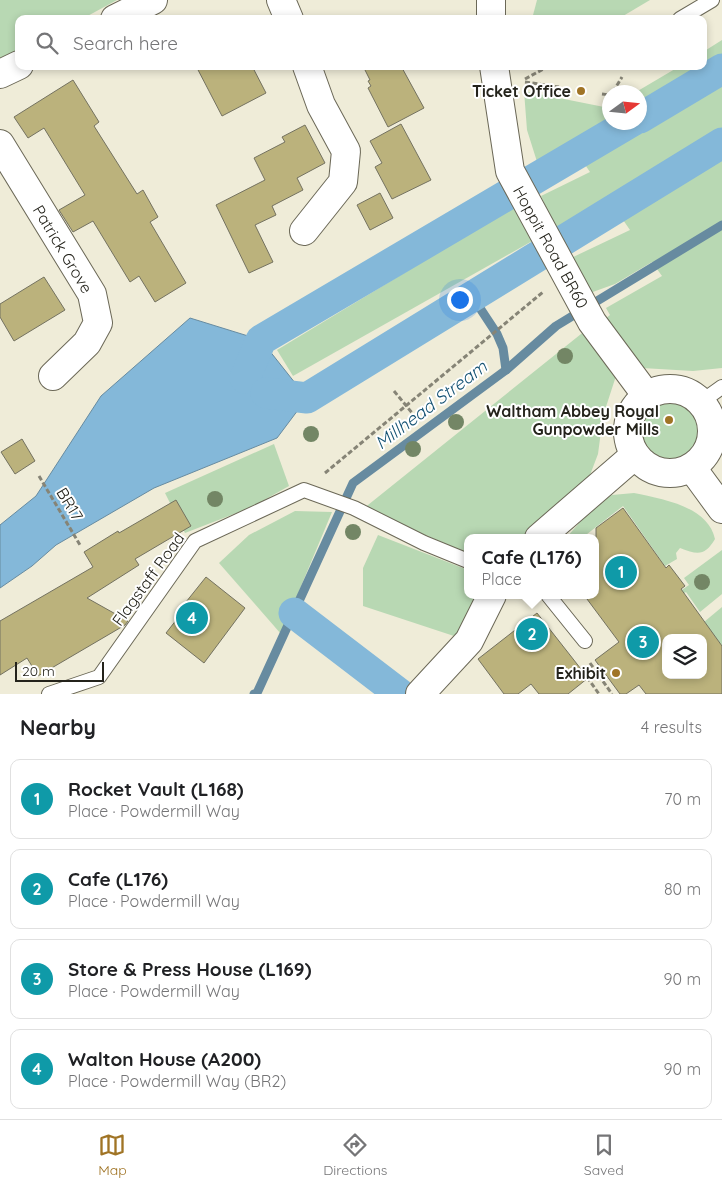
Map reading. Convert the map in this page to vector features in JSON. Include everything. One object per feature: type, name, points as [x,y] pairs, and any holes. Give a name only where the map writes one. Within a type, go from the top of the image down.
[{"type":"street","points":[[123,15],[153,0]]},
{"type":"street","points":[[281,0],[287,15]]},
{"type":"street","points":[[491,0],[491,15]]},
{"type":"street","points":[[0,74],[15,67]]},
{"type":"street","points":[[304,231],[343,182],[346,151],[321,105],[308,70]]},
{"type":"street","name":"Hoppit Road BR60","points":[[494,70],[510,171],[564,274],[592,322],[647,396]]},
{"type":"street","name":"Patrick Grove","points":[[0,144],[92,294],[98,323],[87,343],[53,376]]},
{"type":"street","points":[[673,389],[712,394],[707,409],[712,422],[713,435],[710,448],[702,460],[692,468],[680,473],[667,474],[655,471],[643,464],[635,455],[629,443],[630,417],[637,405],[647,396],[659,390],[673,389]]},
{"type":"street","points":[[544,534],[635,455]]},
{"type":"street","points":[[692,468],[722,509]]},
{"type":"street","points":[[421,693],[469,641],[490,599]]},
{"type":"lane","points":[[687,15],[712,0]]},
{"type":"lane","points":[[310,492],[354,508],[424,543],[464,559]]},
{"type":"lane","name":"Flagstaff Road","points":[[49,694],[99,678],[195,541],[310,492]]},
{"type":"lane","points":[[551,599],[585,640]]},
{"type":"path","points":[[520,81],[541,70]]},
{"type":"path","points":[[617,85],[622,77]]},
{"type":"path","points":[[310,492],[564,274]]},
{"type":"path","points":[[394,391],[413,414]]},
{"type":"path","name":"BR17","points":[[39,476],[80,545]]},
{"type":"path","points":[[590,663],[612,694]]},
{"type":"path","points":[[587,677],[599,694]]},
{"type":"green space","points":[[0,0],[117,0],[89,15],[15,15],[15,54],[0,60]]},
{"type":"green space","points":[[537,0],[650,0],[625,15],[533,15]]},
{"type":"green space","points":[[722,40],[722,368],[693,371],[642,368],[605,319],[610,315],[606,308],[662,276],[652,262],[615,284],[590,293],[569,259],[630,230],[610,201],[556,229],[541,196],[590,172],[573,147],[539,168],[527,130],[524,91],[602,107],[602,130],[647,130],[647,86],[673,70],[707,70],[707,49]]},
{"type":"green space","points":[[518,204],[534,240],[293,376],[277,350]]},
{"type":"green space","points":[[586,330],[616,376],[603,416],[598,454],[590,475],[572,494],[527,534],[464,534],[464,551],[363,509]]},
{"type":"green space","points":[[670,396],[684,399],[696,406],[703,418],[706,432],[703,446],[696,458],[684,465],[670,468],[656,465],[644,458],[637,446],[634,432],[637,418],[644,406],[656,399]]},
{"type":"green space","points":[[274,444],[289,486],[252,507],[185,533],[165,493]]},
{"type":"green space","points":[[634,493],[670,501],[682,506],[703,519],[711,528],[715,539],[708,549],[700,553],[680,548],[676,553],[677,559],[665,566],[623,506],[587,534],[570,534],[596,504],[612,495]]},
{"type":"green space","points":[[295,511],[332,512],[281,634],[219,563],[249,535]]},
{"type":"green space","points":[[378,535],[464,568],[464,599],[478,599],[460,638],[363,606],[363,568]]},
{"type":"green space","points":[[722,550],[722,594],[700,612],[686,592],[676,599],[673,596],[689,585],[684,578]]},
{"type":"green space","points":[[722,607],[722,646],[704,622]]},
{"type":"water","points":[[190,318],[261,340],[307,398],[277,438],[154,488],[56,545],[32,566],[0,588],[0,525],[36,496],[101,396]]},
{"type":"building","points":[[198,70],[254,70],[266,93],[222,116]]},
{"type":"building","points":[[365,70],[403,70],[424,108],[388,127],[368,88],[371,86],[368,81],[370,80]]},
{"type":"building","points":[[73,80],[99,122],[94,126],[137,194],[143,190],[158,217],[150,222],[186,283],[155,302],[139,276],[130,282],[93,221],[73,232],[59,210],[85,195],[44,128],[28,138],[14,117]]},
{"type":"building","points":[[401,124],[431,180],[392,199],[375,167],[382,163],[370,141]]},
{"type":"building","points":[[305,125],[325,163],[297,178],[303,190],[272,206],[276,215],[255,225],[273,262],[249,273],[216,205],[265,180],[254,158],[285,142],[282,137]]},
{"type":"building","points":[[380,193],[393,218],[370,230],[357,205]]},
{"type":"building","points":[[44,277],[65,310],[14,341],[0,317],[0,304]]},
{"type":"building","points":[[22,439],[35,461],[15,474],[1,452]]},
{"type":"building","points":[[176,500],[191,526],[135,559],[139,565],[87,598],[128,621],[125,625],[38,676],[27,658],[0,675],[0,621],[93,567],[84,552],[118,531],[119,533]]},
{"type":"building","points":[[623,508],[666,568],[669,565],[685,586],[681,589],[722,646],[722,694],[646,694],[639,685],[626,694],[620,694],[595,660],[619,642],[587,599],[599,599],[599,534],[596,534],[596,528]]},
{"type":"building","points":[[206,577],[245,608],[204,663],[166,633],[181,614],[178,612]]},
{"type":"building","points":[[537,613],[588,678],[568,694],[539,694],[531,684],[518,694],[504,694],[478,659]]},
{"type":"waterway","points":[[647,114],[722,69]]},
{"type":"waterway","points":[[245,378],[261,340],[617,130]]},
{"type":"waterway","points":[[266,393],[307,398],[722,143]]},
{"type":"waterway","name":"Millhead Stream","points":[[254,694],[257,693],[353,483],[506,370],[556,326],[722,225]]},
{"type":"waterway","points":[[472,296],[497,334],[503,348],[506,370]]},
{"type":"waterway","points":[[294,613],[400,694]]},
{"type":"place","name":"Ticket Office","points":[[581,91]]},
{"type":"place","name":"Waltham Abbey Royal Gunpowder Mills","points":[[669,420]]},
{"type":"place","name":"Rocket Vault (L168)","points":[[621,572]]},
{"type":"place","name":"Walton House (A200)","points":[[192,618]]},
{"type":"place","name":"Cafe (L176)","points":[[532,634]]},
{"type":"place","name":"Store & Press House (L169)","points":[[643,642]]},
{"type":"place","name":"Exhibit","points":[[616,673]]}]
